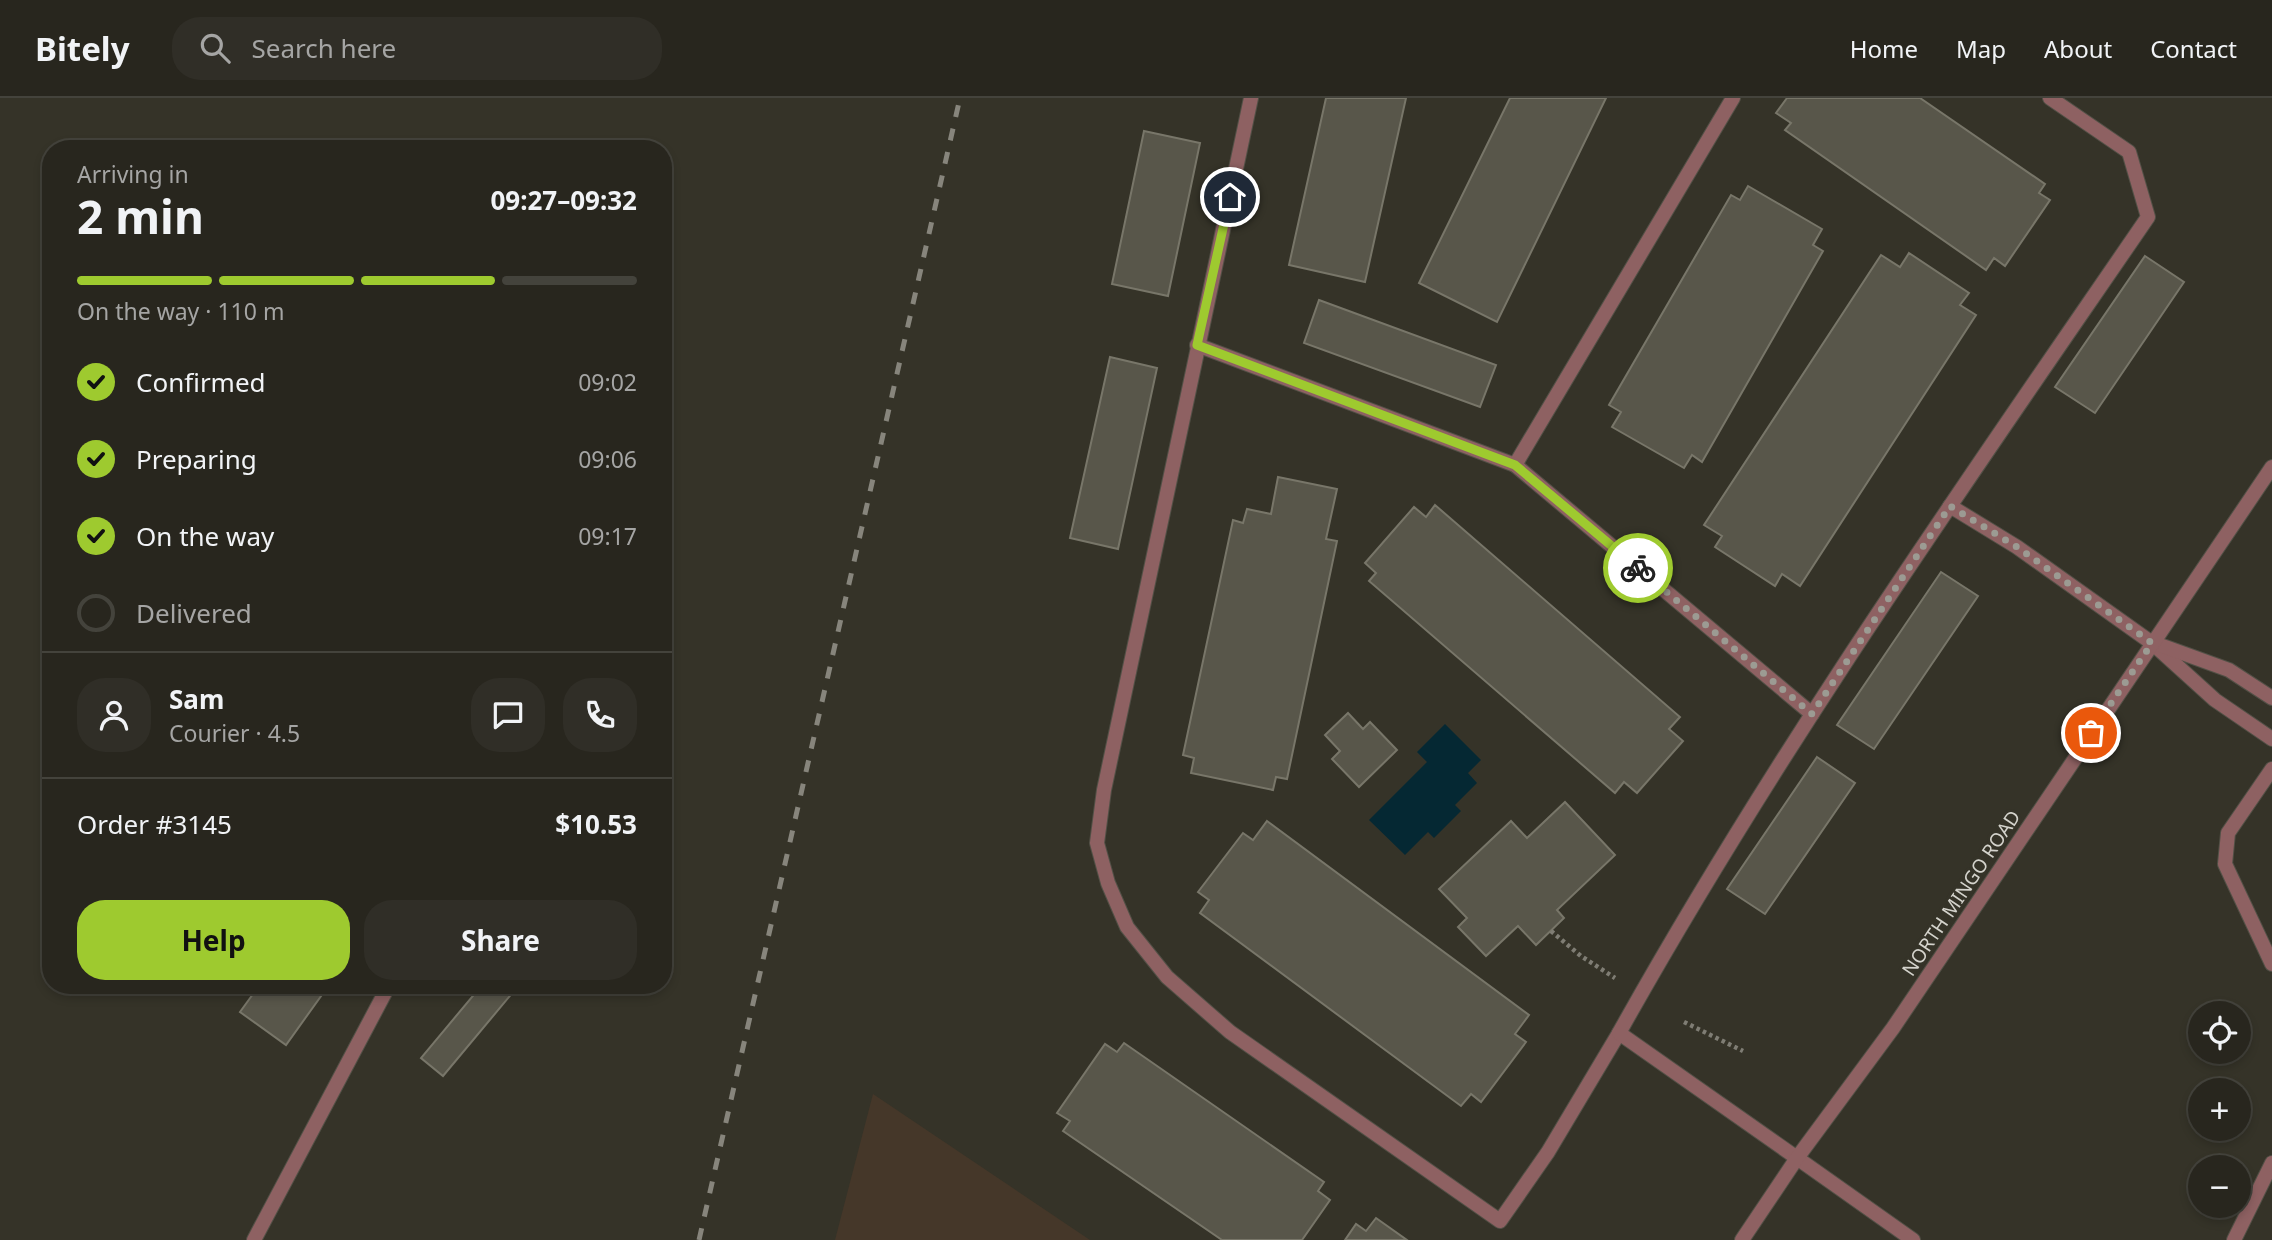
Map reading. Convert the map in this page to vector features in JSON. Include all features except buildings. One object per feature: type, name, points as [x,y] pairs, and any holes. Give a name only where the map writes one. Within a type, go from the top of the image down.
[{"type":"street","points":[[1251,98],[1104,790],[1097,843],[1108,883],[1127,927],[1167,977],[1230,1032],[1500,1221],[1548,1152],[1697,896],[1812,714],[2148,216],[2129,152],[2050,98]]},
{"type":"street","points":[[1515,465],[1733,98]]},
{"type":"street","points":[[1197,345],[1515,465],[1812,714]]},
{"type":"street","name":"NORTH MINGO ROAD","points":[[1742,1240],[1797,1158],[1894,1028],[2272,467]]},
{"type":"street","points":[[1950,506],[2017,547],[2152,643],[2215,700],[2272,739]]},
{"type":"street","points":[[2152,643],[2229,670],[2272,698]]},
{"type":"street","points":[[2272,769],[2228,833],[2225,864],[2272,964]]},
{"type":"street","points":[[254,1240],[384,994]]},
{"type":"street","points":[[1619,1033],[1913,1240]]},
{"type":"street","points":[[2234,1240],[2272,1163]]},
{"type":"path","points":[[1551,931],[1581,956],[1615,978]]},
{"type":"path","points":[[1684,1022],[1743,1051]]},
{"type":"shaded area","points":[[873,1094],[1090,1240],[835,1240]]},
{"type":"water","points":[[1445,724],[1481,760],[1468,773],[1477,783],[1455,805],[1461,811],[1434,838],[1428,832],[1405,855],[1369,820],[1427,762],[1417,752]]},
{"type":"railway","points":[[699,1240],[960,98]]},
{"type":"way so far","points":[[1638,568],[1812,714],[1950,506],[2017,547],[2152,643],[2091,733]]},
{"type":"route","points":[[1230,197],[1197,345],[1515,465],[1638,568]]}]
